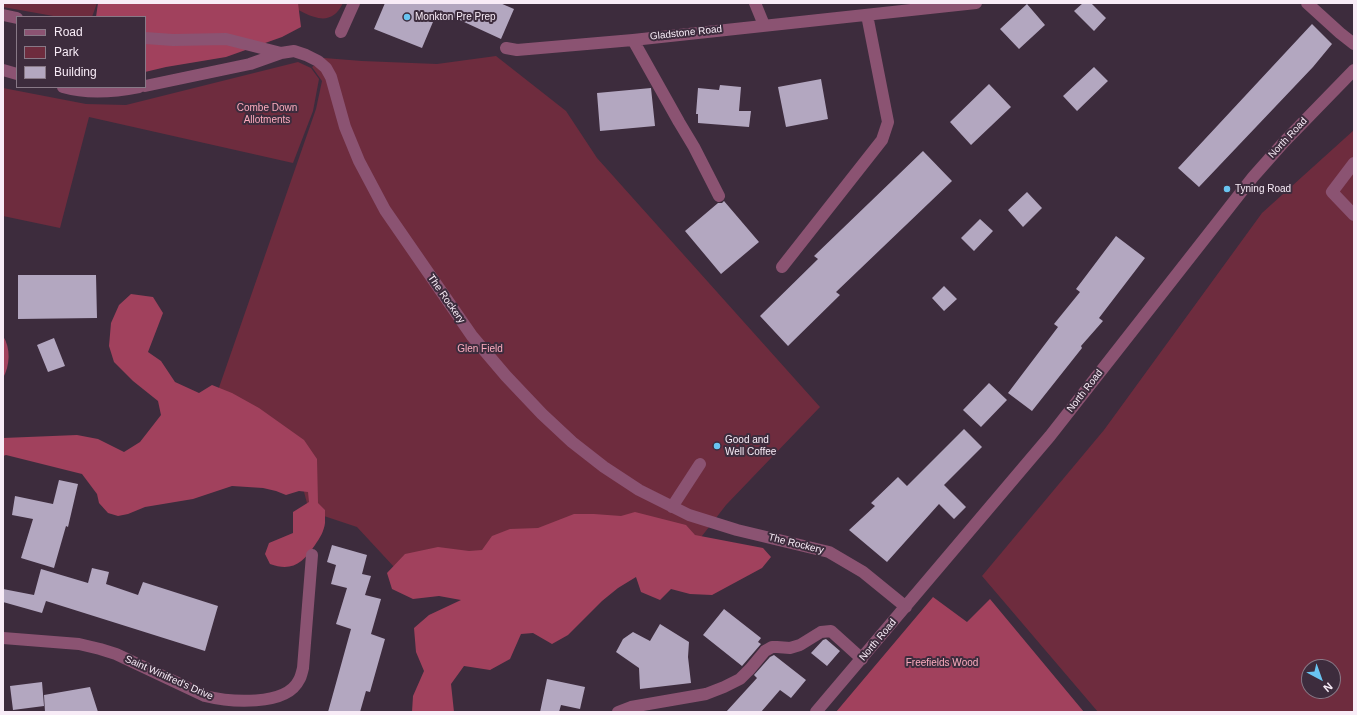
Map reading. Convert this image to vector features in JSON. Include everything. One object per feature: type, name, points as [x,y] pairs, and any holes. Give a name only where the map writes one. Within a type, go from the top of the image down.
[{"type":"street","points":[[340,32],[354,3]]},
{"type":"street","points":[[755,3],[764,25]]},
{"type":"street","name":"Gladstone Road","points":[[506,48],[516,50],[633,40],[976,3]]},
{"type":"street","points":[[1307,3],[1354,44]]},
{"type":"street","points":[[782,268],[882,140],[888,122],[867,15]]},
{"type":"street","points":[[3,16],[16,18]]},
{"type":"street","points":[[146,38],[173,40],[226,39],[281,53]]},
{"type":"street","points":[[633,40],[720,196]]},
{"type":"street","name":"The Rockery","points":[[281,53],[294,51],[306,55],[326,68],[331,77],[345,127],[359,160],[385,210],[472,336],[496,365],[542,414],[572,442],[604,467],[639,490],[690,515],[737,530],[829,552],[863,572],[906,607]]},
{"type":"street","points":[[146,86],[250,64],[281,53]]},
{"type":"street","points":[[3,70],[16,74]]},
{"type":"street","name":"North Road","points":[[816,712],[1050,436],[1253,177],[1284,142],[1354,70]]},
{"type":"street","points":[[66,88],[77,91],[120,91],[134,88]]},
{"type":"street","points":[[1354,163],[1332,192],[1354,215]]},
{"type":"street","points":[[672,507],[700,464]]},
{"type":"street","name":"Saint Winifred's Drive","points":[[3,638],[79,644],[100,649],[116,654],[205,696],[220,700],[243,702],[276,698],[289,691],[299,681],[303,668],[312,554]]},
{"type":"street","points":[[618,712],[631,707],[706,694],[724,687],[740,679],[765,651],[772,647],[790,648],[800,645],[821,632],[831,631],[862,659]]},
{"type":"green space","points":[[3,3],[97,3],[92,16],[53,16],[3,7]]},
{"type":"green space","points":[[98,3],[298,3],[301,27],[282,37],[226,57],[146,72],[146,16],[96,16]]},
{"type":"green space","points":[[285,3],[343,3],[337,12],[331,17],[317,18]]},
{"type":"green space","name":"Glen Field","points":[[496,56],[566,111],[597,158],[820,407],[726,505],[678,567],[395,568],[357,527],[309,511],[295,457],[215,399],[316,109],[322,81],[312,67],[324,58],[437,64]]},
{"type":"green space","name":"Combe Down Allotments","points":[[298,62],[311,68],[319,79],[313,111],[293,163],[89,117],[60,228],[3,216],[3,88],[86,104],[126,105]]},
{"type":"green space","points":[[1354,130],[1354,712],[1098,712],[982,576],[1104,430],[1262,213]]},
{"type":"green space","points":[[131,294],[153,297],[163,313],[148,352],[161,361],[175,382],[199,393],[212,385],[232,393],[259,408],[304,440],[317,459],[318,503],[325,510],[325,523],[320,537],[311,551],[301,561],[291,566],[278,566],[270,564],[265,554],[269,543],[293,533],[293,512],[309,502],[308,492],[299,491],[286,495],[263,488],[232,486],[193,499],[145,507],[128,514],[118,516],[108,513],[99,503],[97,494],[82,474],[6,455],[3,456],[3,438],[77,435],[98,439],[124,452],[140,442],[161,415],[158,401],[133,381],[114,362],[109,346],[111,323],[119,305]]},
{"type":"green space","points":[[3,336],[6,341],[9,357],[3,378]]},
{"type":"green space","points":[[635,512],[686,525],[695,535],[763,548],[771,557],[762,568],[712,595],[690,594],[671,589],[660,600],[641,592],[636,577],[618,588],[602,601],[568,635],[552,644],[533,633],[521,634],[510,659],[490,670],[464,666],[451,684],[454,712],[412,712],[413,696],[424,671],[416,652],[414,628],[429,615],[461,600],[439,596],[413,599],[392,589],[387,573],[405,554],[438,547],[469,551],[482,550],[492,536],[510,529],[538,528],[574,514],[621,516]]},
{"type":"green space","name":"Freefields Wood","points":[[933,597],[967,622],[990,599],[1084,712],[836,712]]},
{"type":"building","points":[[385,3],[500,3],[514,9],[501,39],[438,10],[422,48],[374,29]]},
{"type":"building","points":[[1083,3],[1091,3],[1106,18],[1094,31],[1074,11]]},
{"type":"building","points":[[1027,4],[1045,25],[1019,49],[1000,29]]},
{"type":"building","points":[[1312,24],[1332,44],[1313,67],[1199,187],[1178,168]]},
{"type":"building","points":[[1094,67],[1108,81],[1077,111],[1063,96]]},
{"type":"building","points":[[821,79],[828,119],[786,127],[778,87]]},
{"type":"building","points":[[989,84],[1011,107],[971,145],[950,122]]},
{"type":"building","points":[[720,85],[741,87],[739,111],[751,111],[749,127],[698,123],[698,114],[696,114],[698,88],[719,90]]},
{"type":"building","points":[[651,88],[655,126],[600,131],[597,93]]},
{"type":"building","points":[[923,151],[952,181],[836,292],[840,295],[788,346],[760,316],[818,259],[814,256]]},
{"type":"building","points":[[1027,192],[1042,208],[1023,227],[1008,210]]},
{"type":"building","points":[[724,201],[759,242],[721,274],[685,231],[718,203],[722,203]]},
{"type":"building","points":[[980,219],[993,231],[974,251],[961,238]]},
{"type":"building","points":[[1116,236],[1145,258],[1099,318],[1103,321],[1081,346],[1082,348],[1032,411],[1008,393],[1058,327],[1054,324],[1080,292],[1076,289]]},
{"type":"building","points":[[18,275],[96,275],[97,318],[18,319]]},
{"type":"building","points":[[944,286],[957,299],[944,311],[932,298]]},
{"type":"building","points":[[54,338],[65,366],[48,372],[37,345]]},
{"type":"building","points":[[989,383],[1007,400],[981,427],[963,410]]},
{"type":"building","points":[[964,429],[982,447],[944,485],[966,507],[954,519],[939,504],[887,562],[849,530],[875,506],[871,503],[898,477],[907,486]]},
{"type":"building","points":[[59,480],[78,484],[68,527],[66,526],[54,568],[21,558],[33,519],[12,515],[15,496],[53,504]]},
{"type":"building","points":[[332,545],[367,555],[362,574],[371,576],[365,595],[381,599],[371,634],[385,639],[370,692],[366,691],[360,712],[328,712],[351,629],[336,624],[347,588],[331,584],[336,565],[327,562]]},
{"type":"building","points":[[92,568],[109,572],[106,584],[138,595],[143,582],[218,606],[205,651],[46,601],[42,613],[3,602],[3,589],[34,595],[41,569],[88,583]]},
{"type":"building","points":[[724,609],[761,638],[758,642],[761,644],[742,666],[703,635]]},
{"type":"building","points":[[660,624],[689,642],[688,657],[691,683],[640,689],[639,668],[616,652],[623,639],[633,632],[650,641]]},
{"type":"building","points":[[826,639],[840,651],[827,666],[811,653],[823,640]]},
{"type":"building","points":[[774,655],[806,680],[791,698],[780,690],[761,712],[726,712],[757,678],[754,675],[770,657]]},
{"type":"building","points":[[547,679],[585,687],[580,709],[561,705],[559,712],[540,712]]},
{"type":"building","points":[[42,682],[44,706],[13,710],[10,686]]},
{"type":"building","points":[[90,687],[98,712],[45,712],[44,695]]},
{"type":"place","name":"Monkton Pre Prep","points":[[407,17]]},
{"type":"place","name":"Tyning Road","points":[[1227,189]]},
{"type":"place","name":"Good and Well Coffee","points":[[717,446]]}]
